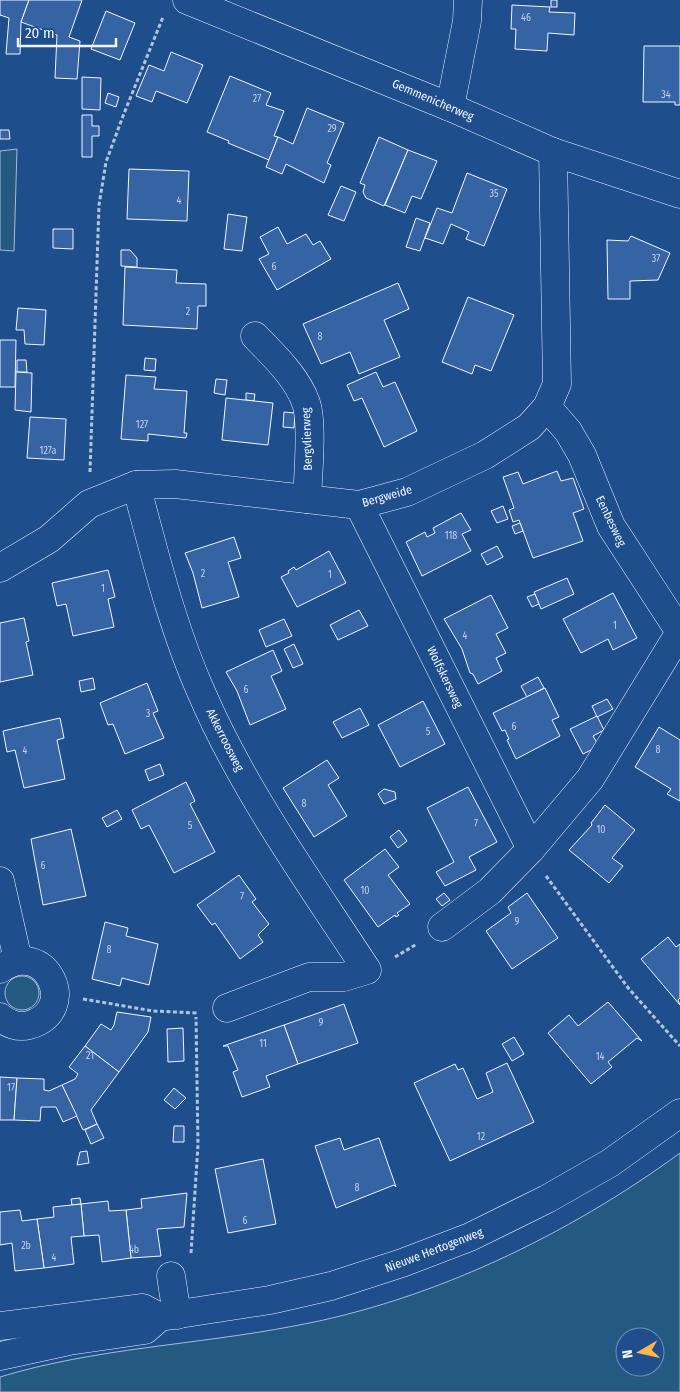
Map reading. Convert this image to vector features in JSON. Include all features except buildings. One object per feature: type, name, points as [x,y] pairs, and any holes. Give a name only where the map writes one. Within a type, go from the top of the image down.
[{"type":"street","points":[[450,106],[467,21],[468,0]]},
{"type":"street","name":"Gemmenicherweg","points":[[177,4],[450,106],[553,152],[680,194]]},
{"type":"street","name":"Bergweide","points":[[0,568],[49,539],[89,504],[136,485],[175,484],[359,505],[407,492],[485,455],[530,427],[547,407],[557,384],[553,152]]},
{"type":"street","name":"Bergvlierweg","points":[[256,336],[289,374],[307,404],[309,442],[307,499]]},
{"type":"street","name":"Eenbesweg","points":[[547,407],[568,431],[582,454],[611,526],[680,632]]},
{"type":"street","name":"Akkerroosweg","points":[[136,485],[165,594],[202,694],[250,791],[367,970]]},
{"type":"street","name":"Wolfskersweg","points":[[359,505],[531,849]]},
{"type":"street","points":[[442,927],[490,891],[531,849],[590,779],[680,632]]},
{"type":"street","points":[[0,881],[9,965],[30,961],[44,970],[54,984],[55,995],[52,1007],[46,1016],[37,1023],[26,1026],[15,1025],[0,1017]]},
{"type":"street","points":[[227,1008],[309,977],[344,978],[367,970]]},
{"type":"street","name":"Nieuwe Hertogenweg","points":[[0,1356],[69,1340],[145,1330],[168,1316],[245,1305],[307,1292],[371,1274],[440,1250],[505,1221],[585,1178],[680,1113]]},
{"type":"street","points":[[0,1326],[143,1308],[168,1316],[181,1267]]},
{"type":"path","points":[[89,504],[99,204],[106,162],[122,116],[177,4]]},
{"type":"path","points":[[531,849],[538,864],[586,932],[629,988],[680,1046]]},
{"type":"path","points":[[367,970],[403,953],[442,927]]},
{"type":"path","points":[[55,995],[153,1011],[196,1014],[227,1008]]},
{"type":"path","points":[[181,1267],[198,1145],[196,1014]]},
{"type":"shaded area","points":[[17,149],[14,251],[0,250],[0,151]]},
{"type":"shaded area","points":[[22,976],[29,977],[34,981],[38,986],[38,1000],[34,1005],[29,1009],[22,1010],[15,1009],[10,1005],[6,1000],[5,993],[6,986],[10,981],[15,977]]},
{"type":"shaded area","points":[[680,1153],[680,1392],[0,1392],[0,1377],[36,1367],[109,1353],[294,1326],[345,1315],[396,1300],[447,1282],[496,1261],[592,1211]]}]
